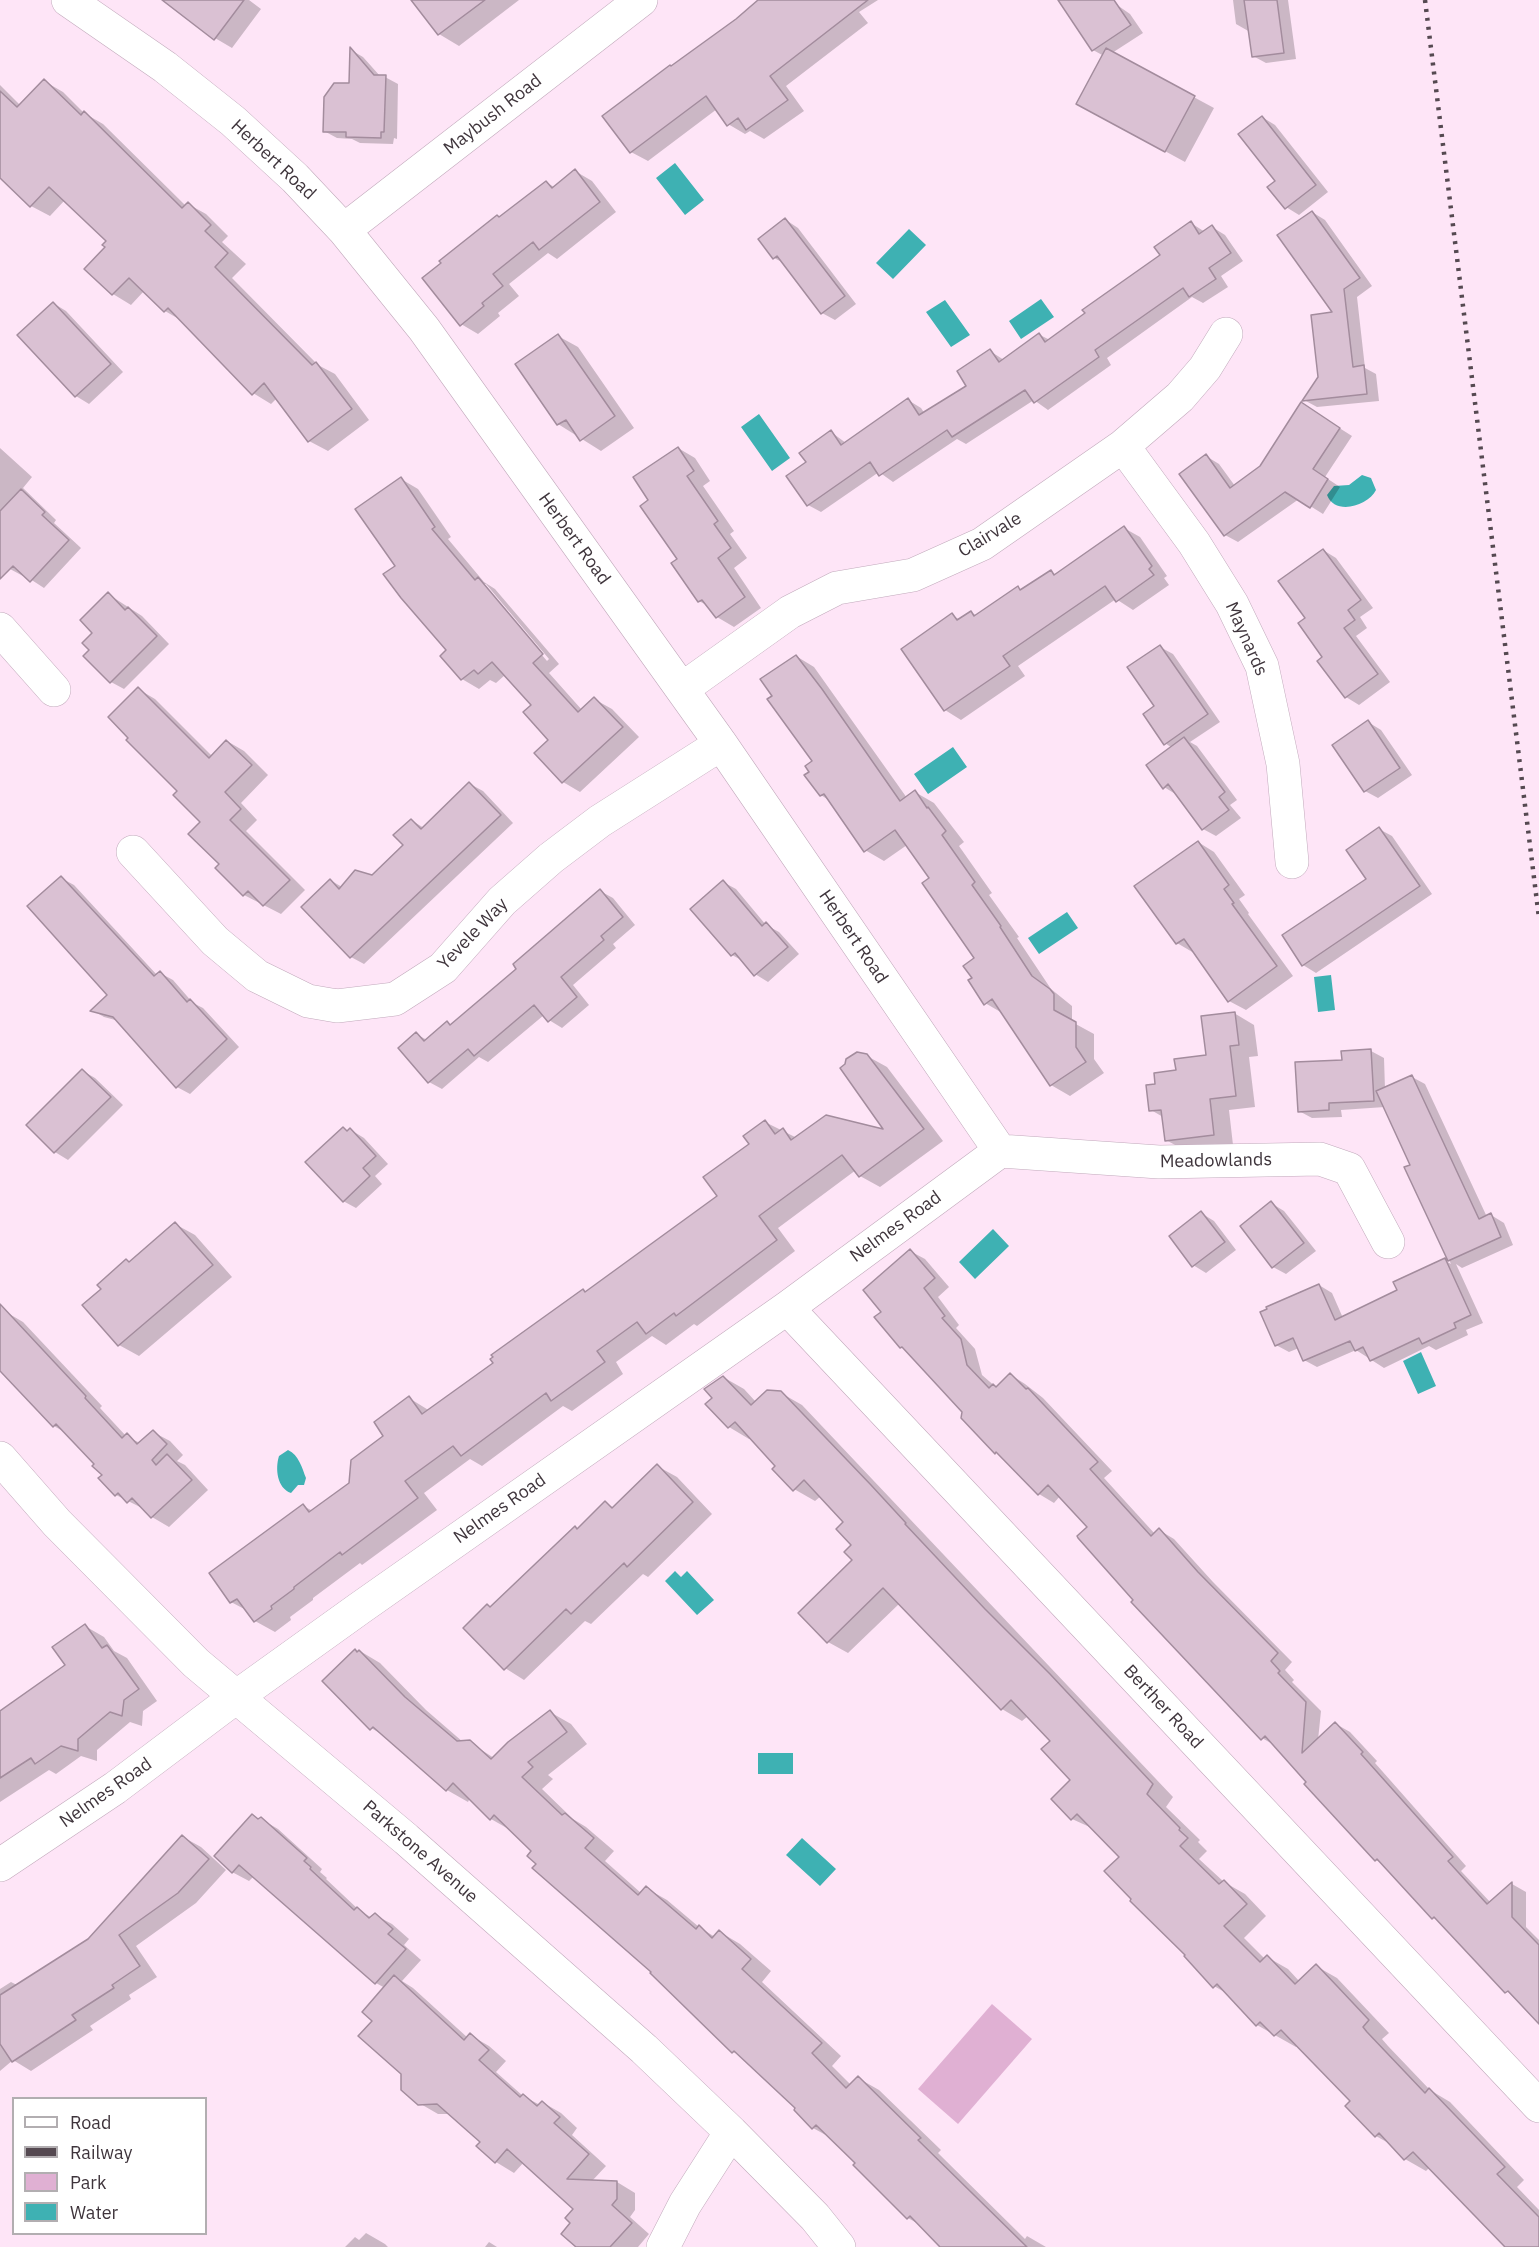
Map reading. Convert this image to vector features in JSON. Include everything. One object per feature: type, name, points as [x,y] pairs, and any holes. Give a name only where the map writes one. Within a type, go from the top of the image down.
[{"type":"street","name":"Herbert Road","points":[[69,0],[165,67],[233,121],[295,178],[344,230],[424,329],[682,689],[1000,1151]]},
{"type":"street","name":"Maybush Road","points":[[344,230],[641,0]]},
{"type":"street","name":"Clairvale","points":[[682,689],[790,612],[837,588],[913,575],[982,544],[1123,446],[1180,397],[1204,368],[1226,334]]},
{"type":"street","name":"Maynards","points":[[1123,446],[1194,543],[1232,604],[1262,666],[1282,764],[1292,862]]},
{"type":"street","points":[[0,629],[54,690]]},
{"type":"street","name":"Yevele Way","points":[[133,852],[215,941],[257,976],[308,1001],[338,1006],[395,999],[443,968],[502,901],[551,858],[600,821],[721,744]]},
{"type":"street","name":"Meadowlands","points":[[1000,1151],[1159,1162],[1320,1159],[1349,1169],[1388,1242]]},
{"type":"street","name":"Nelmes Road","points":[[0,1865],[116,1788],[236,1697],[787,1308],[1000,1151]]},
{"type":"street","name":"Berther Road","points":[[787,1308],[1539,2106]]},
{"type":"street","name":"Parkstone Avenue","points":[[0,1458],[57,1523],[196,1663],[406,1839],[644,2049],[815,2217],[839,2247]]},
{"type":"street","points":[[663,2247],[685,2204],[731,2132]]},
{"type":"green space","points":[[992,2004],[1032,2039],[958,2124],[918,2089]]},
{"type":"water","points":[[675,163],[704,200],[685,215],[656,178]]},
{"type":"water","points":[[909,229],[926,245],[893,279],[876,263]]},
{"type":"water","points":[[1041,299],[1054,317],[1021,339],[1009,321]]},
{"type":"water","points":[[945,300],[970,335],[951,347],[926,312]]},
{"type":"water","points":[[759,414],[790,458],[772,471],[741,427]]},
{"type":"water","points":[[1362,475],[1371,478],[1376,490],[1372,496],[1359,504],[1344,507],[1331,501],[1327,495],[1334,486],[1349,485]]},
{"type":"water","points":[[953,747],[967,767],[928,794],[914,774]]},
{"type":"water","points":[[1067,912],[1078,928],[1039,954],[1028,938]]},
{"type":"water","points":[[1331,975],[1335,1010],[1318,1012],[1314,977]]},
{"type":"water","points":[[993,1229],[1009,1246],[975,1279],[959,1262]]},
{"type":"water","points":[[1421,1352],[1436,1386],[1418,1394],[1403,1361]]},
{"type":"water","points":[[288,1450],[297,1458],[306,1478],[304,1485],[298,1485],[291,1493],[286,1491],[280,1483],[277,1472],[279,1456]]},
{"type":"water","points":[[675,1571],[681,1577],[687,1571],[714,1600],[697,1615],[665,1581]]},
{"type":"water","points":[[758,1753],[793,1753],[793,1774],[758,1774]]},
{"type":"water","points":[[802,1838],[836,1869],[820,1886],[786,1855]]},
{"type":"building","points":[[162,0],[244,0],[214,40]]},
{"type":"building","points":[[411,0],[485,0],[438,35]]},
{"type":"building","points":[[758,0],[868,0],[770,76],[788,100],[746,130],[738,118],[727,126],[706,96],[630,153],[602,116],[736,19]]},
{"type":"building","points":[[1058,0],[1114,0],[1131,25],[1092,51]]},
{"type":"building","points":[[1244,0],[1277,0],[1284,53],[1252,57]]},
{"type":"building","points":[[350,47],[374,75],[386,75],[384,132],[381,132],[381,138],[346,137],[346,132],[323,132],[324,97],[334,83],[349,83]]},
{"type":"building","points":[[1106,48],[1195,96],[1165,152],[1076,104]]},
{"type":"building","points":[[44,79],[81,115],[84,111],[182,208],[188,202],[211,225],[205,231],[228,253],[215,267],[312,365],[316,362],[352,409],[308,442],[264,383],[252,395],[168,308],[164,312],[129,278],[112,295],[84,269],[105,247],[102,245],[106,241],[49,187],[30,207],[0,178],[0,91],[17,107]]},
{"type":"building","points":[[1262,116],[1316,185],[1285,209],[1267,187],[1275,181],[1238,134]]},
{"type":"building","points":[[575,169],[600,202],[539,250],[533,242],[493,274],[503,286],[482,303],[484,306],[460,326],[422,278],[441,263],[439,261],[497,215],[499,217],[546,181],[552,188]]},
{"type":"building","points":[[1312,211],[1360,278],[1344,289],[1353,367],[1364,365],[1367,394],[1302,401],[1318,377],[1311,315],[1332,312],[1277,235]]},
{"type":"building","points":[[785,218],[845,296],[821,314],[777,256],[773,259],[758,239]]},
{"type":"building","points":[[1191,221],[1199,234],[1212,225],[1231,253],[1209,268],[1216,279],[1189,297],[1183,288],[1095,350],[1099,357],[1034,403],[1025,390],[952,437],[947,430],[879,476],[870,462],[807,506],[786,476],[806,462],[799,453],[831,430],[841,445],[908,398],[919,415],[966,386],[957,371],[990,349],[999,362],[1039,333],[1045,342],[1085,313],[1082,310],[1160,255],[1154,247]]},
{"type":"building","points":[[53,302],[111,364],[75,397],[17,335]]},
{"type":"building","points":[[558,334],[615,416],[580,441],[566,420],[557,425],[515,364]]},
{"type":"building","points":[[1301,402],[1340,428],[1313,469],[1328,479],[1310,508],[1285,492],[1224,536],[1179,474],[1206,454],[1230,488],[1260,466]]},
{"type":"building","points":[[678,447],[694,471],[687,476],[718,521],[714,524],[731,548],[718,558],[745,597],[716,618],[702,600],[698,602],[671,563],[677,559],[640,506],[648,500],[633,477]]},
{"type":"building","points":[[401,477],[435,527],[432,529],[475,580],[478,577],[543,654],[533,663],[578,712],[594,697],[623,727],[562,783],[534,753],[548,740],[523,712],[531,705],[492,662],[478,674],[474,670],[461,680],[440,656],[446,650],[383,574],[395,566],[355,509]]},
{"type":"building","points":[[21,489],[45,512],[42,515],[69,540],[30,582],[13,566],[0,579],[0,511]]},
{"type":"building","points":[[1124,526],[1152,566],[1149,569],[1154,575],[1116,602],[1105,586],[1003,656],[1010,666],[944,711],[901,649],[952,613],[957,620],[971,611],[974,616],[1018,586],[1020,590],[1051,570],[1054,575]]},
{"type":"building","points":[[1323,549],[1361,600],[1348,610],[1355,620],[1344,628],[1378,674],[1345,698],[1317,661],[1322,657],[1298,623],[1305,618],[1278,581]]},
{"type":"building","points":[[108,592],[125,610],[128,607],[157,636],[110,683],[83,656],[89,650],[82,643],[92,633],[80,620]]},
{"type":"building","points":[[1160,645],[1208,714],[1164,745],[1143,714],[1154,706],[1127,667]]},
{"type":"building","points":[[796,655],[900,801],[915,790],[928,807],[946,831],[942,835],[975,882],[972,885],[1032,976],[1054,994],[1054,1010],[1076,1022],[1076,1047],[1086,1062],[1050,1086],[992,999],[984,1005],[968,980],[972,978],[963,966],[974,958],[922,883],[929,878],[895,830],[864,852],[824,794],[820,796],[804,775],[809,772],[805,766],[812,761],[767,699],[772,696],[760,679]]},
{"type":"building","points":[[138,687],[209,758],[226,740],[252,765],[225,792],[241,809],[230,820],[290,880],[263,906],[248,891],[243,896],[215,868],[219,864],[188,834],[200,822],[173,795],[177,791],[126,740],[128,738],[108,717]]},
{"type":"building","points":[[1368,720],[1400,768],[1364,792],[1332,745]]},
{"type":"building","points":[[1184,737],[1225,792],[1219,797],[1229,810],[1202,830],[1168,784],[1163,789],[1146,765]]},
{"type":"building","points":[[469,782],[501,815],[350,958],[301,907],[330,879],[339,889],[355,870],[372,875],[403,845],[393,835],[411,819],[421,829]]},
{"type":"building","points":[[1379,827],[1420,886],[1302,966],[1282,935],[1366,879],[1346,850]]},
{"type":"building","points":[[1198,841],[1229,885],[1224,889],[1234,903],[1232,904],[1277,966],[1228,1002],[1184,939],[1176,944],[1134,886]]},
{"type":"building","points":[[61,876],[154,976],[160,971],[187,1002],[190,999],[227,1039],[176,1088],[113,1017],[90,1011],[107,995],[27,906]]},
{"type":"building","points":[[723,880],[762,926],[766,922],[788,947],[754,976],[735,953],[731,956],[690,909]]},
{"type":"building","points":[[600,889],[623,917],[601,936],[604,940],[561,977],[577,997],[548,1022],[534,1005],[474,1056],[468,1049],[428,1083],[398,1048],[416,1032],[424,1041],[447,1021],[450,1025],[516,969],[513,964]]},
{"type":"building","points":[[1235,1012],[1239,1045],[1230,1046],[1236,1096],[1210,1099],[1214,1135],[1165,1141],[1161,1110],[1149,1111],[1146,1085],[1155,1084],[1154,1073],[1176,1070],[1174,1059],[1206,1055],[1201,1016]]},
{"type":"building","points":[[1371,1049],[1374,1101],[1329,1103],[1329,1110],[1298,1112],[1295,1062],[1342,1060],[1341,1051]]},
{"type":"building","points":[[857,1052],[867,1054],[924,1129],[859,1177],[842,1155],[759,1216],[777,1240],[676,1316],[674,1313],[646,1334],[637,1322],[597,1351],[605,1362],[551,1401],[546,1393],[461,1456],[453,1446],[405,1481],[418,1498],[342,1555],[340,1552],[294,1587],[271,1606],[272,1609],[254,1622],[237,1599],[230,1603],[209,1573],[303,1504],[309,1512],[349,1483],[351,1460],[383,1436],[374,1422],[409,1396],[422,1414],[493,1363],[490,1359],[493,1357],[491,1355],[583,1289],[585,1292],[717,1196],[703,1177],[749,1144],[743,1136],[765,1120],[775,1134],[783,1128],[791,1140],[826,1115],[883,1129],[840,1068],[845,1064],[846,1059]]},
{"type":"building","points":[[82,1069],[111,1097],[54,1153],[26,1125]]},
{"type":"building","points":[[1412,1075],[1479,1219],[1491,1213],[1501,1237],[1448,1261],[1404,1167],[1410,1165],[1376,1091]]},
{"type":"building","points":[[343,1127],[347,1131],[350,1128],[376,1156],[363,1168],[370,1176],[343,1202],[305,1162]]},
{"type":"building","points":[[1271,1201],[1304,1243],[1272,1268],[1240,1226]]},
{"type":"building","points":[[1201,1211],[1225,1242],[1192,1267],[1169,1236]]},
{"type":"building","points":[[175,1222],[213,1265],[118,1346],[82,1305],[101,1289],[97,1285],[126,1259],[129,1262]]},
{"type":"building","points":[[910,1249],[935,1278],[924,1288],[945,1316],[942,1318],[961,1339],[967,1365],[989,1388],[993,1384],[996,1387],[1010,1373],[1026,1389],[1028,1388],[1098,1462],[1090,1469],[1151,1536],[1159,1528],[1198,1572],[1278,1653],[1271,1661],[1280,1671],[1278,1673],[1306,1702],[1302,1753],[1335,1722],[1453,1857],[1448,1861],[1487,1904],[1512,1882],[1512,1917],[1539,1945],[1539,2024],[1508,1991],[1505,1993],[1434,1917],[1432,1919],[1377,1859],[1375,1861],[1304,1784],[1306,1782],[1265,1736],[1261,1740],[1131,1602],[1133,1600],[1078,1538],[1077,1536],[1087,1527],[1048,1485],[1038,1495],[996,1452],[995,1454],[961,1418],[962,1412],[902,1347],[900,1348],[874,1317],[881,1312],[863,1290]]},
{"type":"building","points":[[1445,1258],[1471,1315],[1454,1323],[1456,1328],[1422,1344],[1419,1338],[1370,1361],[1363,1347],[1355,1351],[1350,1341],[1303,1361],[1293,1338],[1275,1346],[1260,1312],[1267,1309],[1266,1307],[1319,1284],[1335,1320],[1397,1290],[1393,1282]]},
{"type":"building","points":[[0,1304],[122,1438],[127,1433],[137,1444],[153,1430],[167,1444],[152,1460],[156,1465],[167,1454],[192,1480],[151,1518],[132,1498],[127,1503],[118,1493],[115,1496],[98,1478],[102,1475],[92,1466],[94,1464],[56,1424],[53,1427],[0,1371]]},
{"type":"building","points":[[723,1376],[751,1405],[767,1390],[781,1391],[985,1609],[1050,1674],[1153,1784],[1147,1794],[1188,1838],[1180,1846],[1219,1884],[1224,1880],[1247,1904],[1224,1926],[1260,1962],[1267,1955],[1295,1984],[1316,1964],[1369,2020],[1363,2027],[1367,2032],[1425,2093],[1429,2088],[1505,2167],[1497,2174],[1539,2217],[1539,2247],[1505,2247],[1413,2152],[1404,2160],[1379,2133],[1375,2137],[1345,2106],[1350,2101],[1281,2030],[1274,2036],[1260,2022],[1256,2026],[1217,1984],[1213,1988],[1185,1955],[1130,1901],[1131,1899],[1104,1871],[1119,1857],[1077,1814],[1071,1820],[1051,1799],[1070,1780],[1041,1749],[1050,1741],[1011,1700],[1001,1710],[883,1588],[827,1643],[798,1613],[852,1560],[844,1552],[851,1545],[836,1529],[843,1522],[804,1480],[793,1491],[772,1469],[775,1466],[735,1422],[728,1428],[705,1404],[712,1398],[704,1389]]},
{"type":"building","points":[[657,1464],[693,1502],[627,1567],[624,1563],[571,1614],[566,1609],[504,1670],[463,1628],[487,1604],[490,1607],[575,1526],[577,1529],[605,1501],[612,1508]]},
{"type":"building","points":[[85,1624],[102,1648],[107,1645],[139,1689],[124,1700],[122,1716],[110,1712],[78,1739],[78,1751],[61,1746],[35,1764],[31,1758],[0,1778],[0,1711],[65,1665],[52,1647]]},
{"type":"building","points":[[355,1649],[357,1652],[359,1650],[405,1697],[457,1741],[470,1740],[491,1759],[508,1742],[550,1710],[567,1732],[528,1762],[533,1767],[522,1777],[562,1815],[565,1813],[594,1838],[585,1848],[638,1895],[646,1886],[696,1929],[699,1925],[712,1938],[719,1930],[751,1959],[742,1969],[822,2043],[812,2053],[846,2088],[858,2076],[921,2138],[918,2140],[1027,2247],[940,2247],[910,2216],[907,2219],[816,2125],[812,2129],[794,2110],[795,2108],[734,2051],[732,2053],[651,1972],[532,1868],[536,1864],[527,1856],[531,1851],[494,1815],[490,1820],[453,1783],[446,1791],[373,1727],[370,1730],[322,1681]]},
{"type":"building","points":[[252,1814],[258,1819],[261,1817],[307,1858],[304,1861],[311,1867],[310,1869],[354,1910],[357,1907],[369,1918],[375,1913],[393,1929],[388,1934],[406,1949],[375,1984],[239,1865],[232,1873],[214,1856]]},
{"type":"building","points":[[182,1835],[209,1859],[178,1893],[119,1935],[140,1966],[112,1985],[114,1988],[72,2015],[76,2020],[12,2062],[0,2044],[0,1995],[88,1939]]},
{"type":"building","points":[[394,1975],[464,2040],[470,2033],[489,2050],[479,2060],[520,2097],[523,2094],[537,2106],[542,2101],[560,2117],[554,2123],[589,2154],[567,2179],[617,2181],[617,2199],[612,2205],[632,2223],[610,2247],[576,2247],[561,2234],[570,2223],[565,2218],[573,2209],[507,2149],[495,2163],[476,2146],[480,2142],[437,2104],[418,2105],[401,2090],[401,2074],[358,2036],[372,2021],[362,2012]]},
{"type":"railway","points":[[1425,0],[1539,918]]}]
